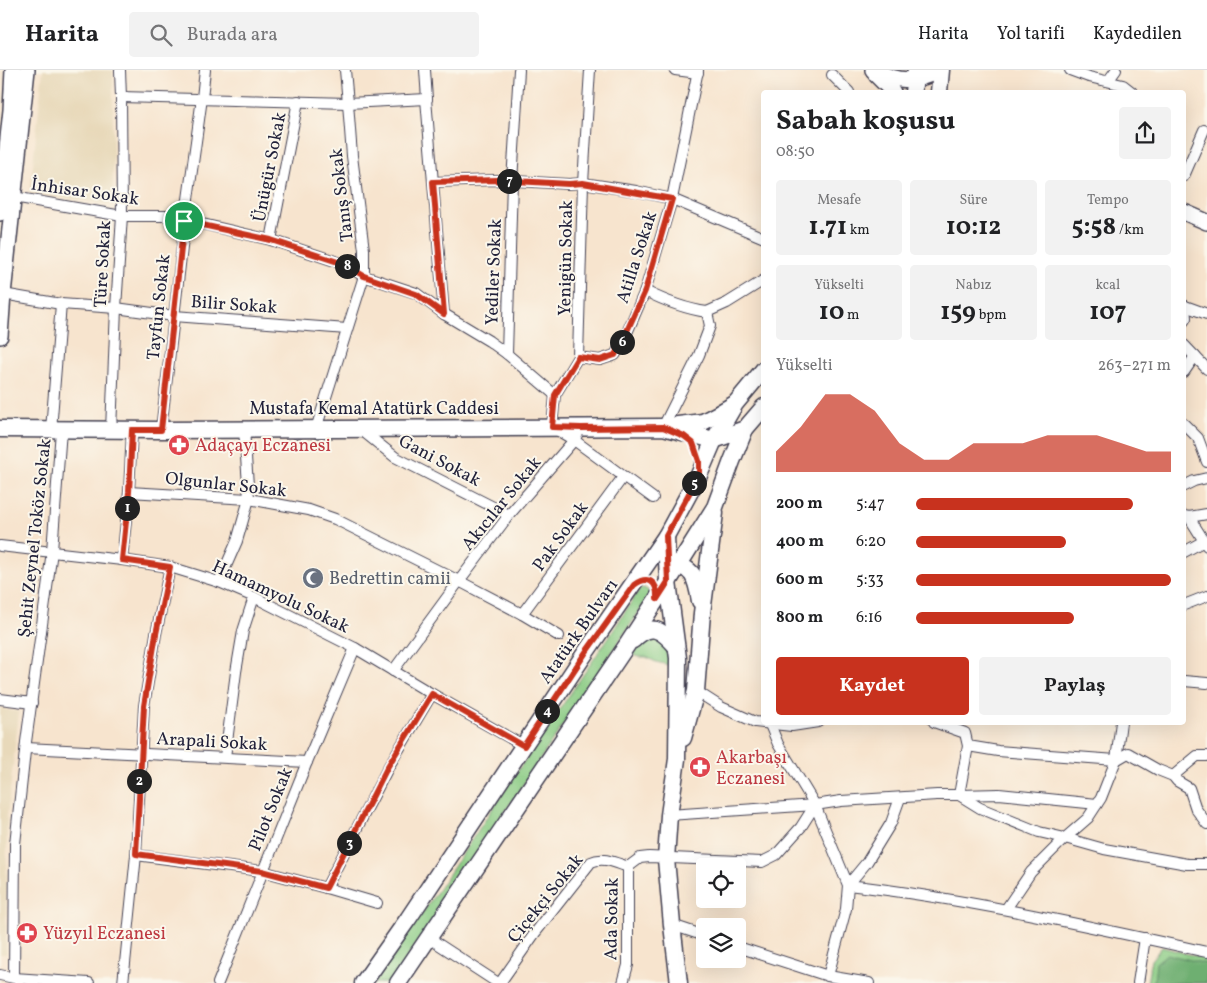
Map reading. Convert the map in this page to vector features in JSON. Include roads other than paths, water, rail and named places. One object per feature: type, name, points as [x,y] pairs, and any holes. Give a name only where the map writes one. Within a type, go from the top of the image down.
[{"type":"main road","points":[[0,336],[6,110],[12,70]]},
{"type":"main road","points":[[0,213],[5,196],[27,70]]},
{"type":"main road","points":[[872,70],[890,78],[915,81],[941,70]]},
{"type":"main road","points":[[872,70],[890,90]]},
{"type":"main road","points":[[939,90],[941,70]]},
{"type":"main road","points":[[1186,213],[1207,222]]},
{"type":"main road","name":"Atatürk Bulvarı","points":[[362,983],[408,919],[586,652],[646,567],[666,536],[699,475],[714,440],[735,404],[761,373]]},
{"type":"main road","points":[[663,427],[703,422],[735,404]]},
{"type":"main road","points":[[679,983],[666,859],[669,815],[677,759],[696,691],[702,613],[715,507],[745,429],[761,410]]},
{"type":"main road","name":"Mustafa Kemal Atatürk Caddesi","points":[[0,429],[161,430],[552,427],[577,434],[663,427],[714,440]]},
{"type":"main road","points":[[663,427],[684,436],[693,443],[699,461],[699,475]]},
{"type":"main road","points":[[714,440],[745,429]]},
{"type":"main road","points":[[398,983],[627,645],[668,582],[673,563],[715,507]]},
{"type":"main road","points":[[666,536],[673,563]]},
{"type":"main road","points":[[646,567],[673,563],[692,573],[696,580],[702,613]]},
{"type":"main road","points":[[634,585],[640,581],[652,581],[658,590],[657,599]]},
{"type":"main road","points":[[668,582],[678,658],[677,759]]},
{"type":"main road","points":[[627,645],[648,629],[655,629],[666,635],[676,646]]},
{"type":"street","name":"Türe Sokak","points":[[111,430],[122,216],[122,97],[120,70]]},
{"type":"street","name":"Tayfun Sokak","points":[[161,430],[184,221],[205,70]]},
{"type":"street","name":"Tanış Sokak","points":[[316,429],[364,276],[364,250],[352,156],[345,70]]},
{"type":"street","points":[[425,70],[444,314]]},
{"type":"street","name":"Yediler Sokak","points":[[507,354],[512,181],[519,70]]},
{"type":"street","name":"Yenigün Sokak","points":[[578,357],[583,183],[590,70]]},
{"type":"street","points":[[675,70],[698,72]]},
{"type":"street","points":[[1070,70],[1090,73],[1123,85],[1129,90]]},
{"type":"street","points":[[1108,81],[1116,70]]},
{"type":"street","name":"Atilla Sokak","points":[[578,357],[600,360],[615,355],[645,291],[672,199],[698,72]]},
{"type":"street","points":[[832,75],[847,90]]},
{"type":"street","points":[[122,97],[348,102],[427,99]]},
{"type":"street","name":"Ünügür Sokak","points":[[271,240],[298,101]]},
{"type":"street","points":[[1186,171],[1204,130]]},
{"type":"street","points":[[433,182],[497,180],[583,183],[672,199],[761,237]]},
{"type":"street","name":"İnhisar Sokak","points":[[5,196],[122,216],[168,216],[271,240],[344,264],[364,276],[416,294],[444,314],[489,340],[555,395]]},
{"type":"street","points":[[645,291],[666,302],[707,312],[727,304],[761,282]]},
{"type":"street","name":"Bilir Sokak","points":[[2,294],[61,304],[116,308],[174,316],[347,329]]},
{"type":"street","name":"Şehit Zeynel Toköz Sokak","points":[[14,978],[15,844],[52,551],[61,304]]},
{"type":"street","points":[[1186,307],[1207,314]]},
{"type":"street","points":[[663,427],[708,333],[710,326],[707,312]]},
{"type":"street","points":[[1186,348],[1207,369]]},
{"type":"street","points":[[1186,368],[1195,356]]},
{"type":"street","points":[[552,427],[555,395],[578,357]]},
{"type":"street","points":[[1186,426],[1198,438],[1207,462]]},
{"type":"street","name":"Gani Sokak","points":[[359,428],[395,457],[509,515]]},
{"type":"street","points":[[218,582],[237,540],[248,499],[244,429]]},
{"type":"street","points":[[122,560],[129,492],[132,430]]},
{"type":"street","points":[[577,434],[624,477],[652,498]]},
{"type":"street","name":"Akıcılar Sokak","points":[[393,671],[458,581],[509,515],[577,434]]},
{"type":"street","points":[[1186,485],[1207,475]]},
{"type":"street","name":"Pak Sokak","points":[[522,614],[624,477]]},
{"type":"street","name":"Olgunlar Sokak","points":[[129,492],[248,499],[309,510],[335,519],[522,614],[559,636]]},
{"type":"street","points":[[1186,551],[1206,543],[1186,517],[1207,514]]},
{"type":"street","name":"Hamamyolu Sokak","points":[[0,546],[170,567],[218,582],[254,597],[355,648],[524,746]]},
{"type":"street","points":[[123,983],[136,854],[144,706],[170,567]]},
{"type":"street","points":[[1186,604],[1207,596]]},
{"type":"street","points":[[226,757],[243,631],[254,597]]},
{"type":"street","name":"Pilot Sokak","points":[[218,983],[262,871],[355,648]]},
{"type":"street","points":[[1186,681],[1207,683]]},
{"type":"street","points":[[696,691],[721,707],[755,722],[761,722]]},
{"type":"street","points":[[326,888],[388,766],[432,694]]},
{"type":"street","points":[[0,700],[32,703]]},
{"type":"street","points":[[770,725],[778,744],[815,805],[848,885],[846,909],[828,976]]},
{"type":"street","points":[[784,725],[798,725]]},
{"type":"street","points":[[942,725],[965,734]]},
{"type":"street","points":[[959,795],[968,746],[963,725]]},
{"type":"street","points":[[1006,909],[1031,872],[1088,818],[1101,798],[1116,760],[1121,725]]},
{"type":"street","points":[[968,746],[998,751],[1116,760],[1128,753],[1173,776],[1177,781],[1189,788],[1196,809],[1207,824]]},
{"type":"street","name":"Arapali Sokak","points":[[26,748],[307,762]]},
{"type":"street","points":[[1173,776],[1197,756],[1207,756]]},
{"type":"street","points":[[669,815],[815,805],[841,800],[900,798],[937,794],[999,794],[1097,804]]},
{"type":"street","points":[[959,795],[980,808],[1039,832],[1114,850],[1187,864],[1207,864]]},
{"type":"street","points":[[848,885],[891,824],[900,798]]},
{"type":"street","name":"Ada Sokak","points":[[623,983],[628,965],[628,867],[640,858],[762,862],[776,855],[801,827],[815,805]]},
{"type":"street","points":[[136,854],[262,871],[377,903]]},
{"type":"street","name":"Çiçekçi Sokak","points":[[499,983],[535,933],[591,862],[597,859],[607,860],[628,867]]},
{"type":"street","points":[[848,885],[901,891],[1006,909],[1207,952]]},
{"type":"street","points":[[672,925],[696,933]]},
{"type":"street","points":[[429,938],[499,983]]},
{"type":"street","points":[[1138,983],[1145,938]]},
{"type":"street","points":[[746,950],[828,976],[868,983]]},
{"type":"street","points":[[0,975],[14,978],[89,983]]},
{"type":"place","name":"Adaçayı Eczanesi","points":[[179,445]]},
{"type":"place","name":"Bedrettin camii","points":[[313,578]]},
{"type":"place","name":"Akarbaşı Eczanesi","points":[[700,767]]},
{"type":"place","name":"Yüzyıl Eczanesi","points":[[27,933]]}]
